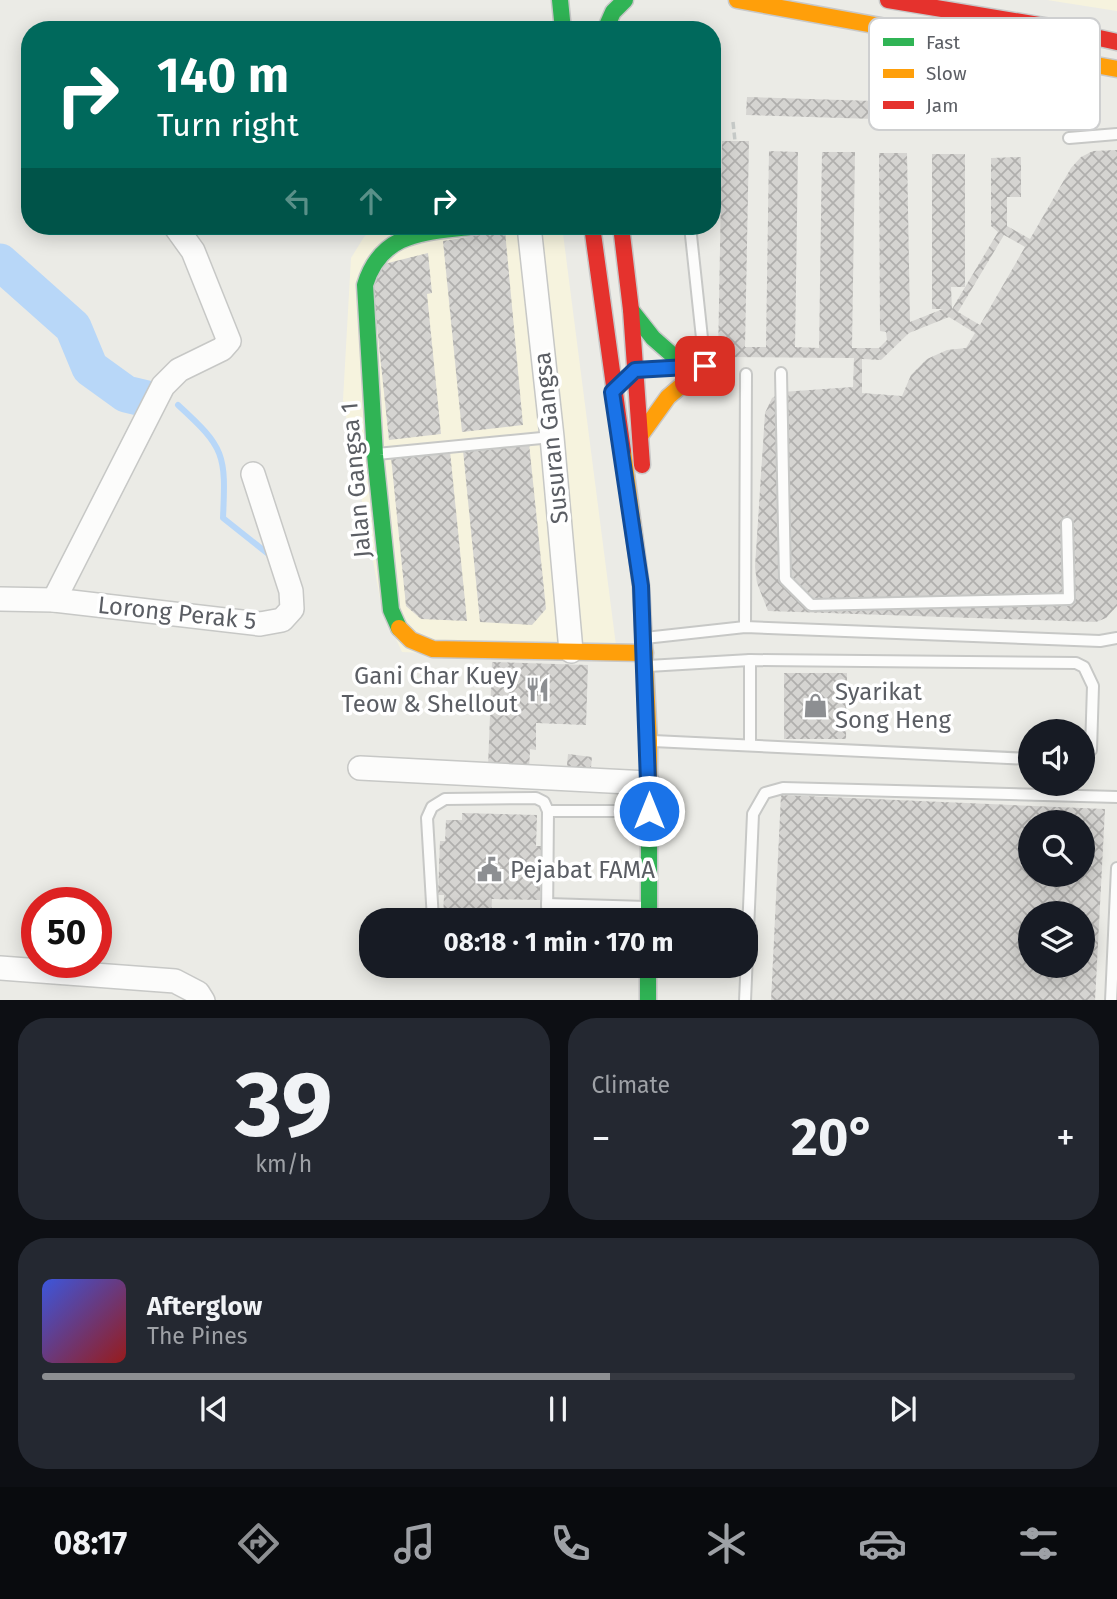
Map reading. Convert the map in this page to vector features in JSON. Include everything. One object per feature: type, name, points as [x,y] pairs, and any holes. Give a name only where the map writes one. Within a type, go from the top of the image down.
[{"type":"main road","points":[[560,0],[562,21]]},
{"type":"main road","points":[[609,21],[613,12],[625,0]]},
{"type":"main road","points":[[737,0],[869,23]]},
{"type":"main road","points":[[888,0],[998,18]]},
{"type":"main road","points":[[593,12],[594,21]]},
{"type":"main road","name":"Jalan Gangsa 1","points":[[426,235],[403,239],[376,254],[368,267],[365,285],[375,455],[391,610],[405,638],[433,649],[645,653]]},
{"type":"main road","points":[[594,235],[631,385],[640,436],[643,471],[634,522]]},
{"type":"main road","points":[[622,235],[635,370],[631,385],[634,522],[649,741],[649,908]]},
{"type":"main road","points":[[631,310],[653,338],[686,367]]},
{"type":"main road","points":[[640,436],[661,405],[682,385]]},
{"type":"main road","points":[[648,978],[648,1000]]},
{"type":"street","points":[[54,600],[163,386],[179,370],[222,349],[229,341],[193,251],[181,235]]},
{"type":"street","name":"Susuran Gangsa","points":[[529,235],[552,437],[571,651]]},
{"type":"street","name":"Lorong Perak 5","points":[[0,598],[54,600],[243,623],[260,624],[282,620],[292,609],[291,591],[253,474]]},
{"type":"street","points":[[360,768],[648,783]]},
{"type":"street","points":[[0,968],[175,981],[198,993],[203,1000]]},
{"type":"lane","points":[[1069,138],[1117,134]]},
{"type":"lane","points":[[691,235],[705,366]]},
{"type":"lane","points":[[631,385],[705,384],[720,374],[705,366],[635,370]]},
{"type":"lane","points":[[781,373],[785,579],[811,605],[1069,600],[1067,523]]},
{"type":"lane","points":[[745,627],[746,374]]},
{"type":"lane","points":[[375,455],[552,437]]},
{"type":"lane","points":[[645,653],[745,627],[1100,641],[1117,638]]},
{"type":"lane","points":[[645,653],[750,660],[1076,663],[1090,674],[1093,686],[1092,719]]},
{"type":"lane","points":[[750,660],[750,745]]},
{"type":"lane","points":[[649,741],[1018,758]]},
{"type":"lane","points":[[745,1000],[753,814],[765,793],[783,788],[1117,797]]},
{"type":"lane","points":[[432,908],[427,818],[432,807],[444,799],[536,798],[544,802],[548,811],[547,908]]},
{"type":"lane","points":[[548,811],[649,811]]},
{"type":"lane","points":[[1111,1000],[1117,868]]},
{"type":"lane","points":[[547,904],[588,908]]},
{"type":"path","points":[[733,122],[735,141]]},
{"type":"shaded area","points":[[1047,0],[1117,0],[1117,11]]},
{"type":"shaded area","points":[[563,235],[618,661],[402,652],[382,609],[343,400],[351,258],[364,237]]},
{"type":"building","points":[[747,97],[869,101],[869,119],[746,115]]},
{"type":"building","points":[[722,141],[749,141],[745,347],[766,347],[769,151],[798,152],[795,347],[819,348],[822,152],[855,152],[852,348],[879,348],[887,340],[886,332],[880,331],[879,153],[907,153],[910,322],[943,309],[932,309],[932,154],[965,154],[965,287],[951,287],[952,309],[998,232],[991,226],[991,158],[1021,157],[1021,197],[1007,197],[1007,226],[1030,239],[1071,168],[1081,157],[1093,151],[1117,150],[1117,606],[1106,618],[1096,622],[768,611],[757,583],[755,567],[765,413],[772,398],[782,392],[853,387],[854,358],[718,357]],"holes":[[[1004,235],[1025,247],[980,325],[958,312]],[[949,317],[975,333],[966,348],[947,350],[927,359],[911,375],[902,396],[862,393],[862,359],[881,360],[909,333]]]},
{"type":"building","points":[[480,235],[505,235],[523,425],[462,432],[443,241]]},
{"type":"building","points":[[428,253],[432,293],[427,294],[441,434],[389,440],[372,279],[384,264]]},
{"type":"building","points":[[529,443],[546,609],[532,625],[480,622],[463,450]]},
{"type":"building","points":[[450,451],[467,621],[421,619],[406,606],[391,457]]},
{"type":"building","points":[[492,662],[588,665],[586,725],[536,723],[536,750],[530,749],[529,770],[488,768]]},
{"type":"building","name":"Syarikat Song Heng","points":[[784,673],[847,673],[846,739],[784,739]]},
{"type":"building","points":[[568,754],[592,757],[590,778],[566,776]]},
{"type":"building","points":[[781,795],[1105,809],[1095,1000],[771,1000]]},
{"type":"building","name":"Pejabat FAMA","points":[[462,813],[537,815],[536,846],[541,846],[540,900],[492,899],[492,908],[443,908],[444,895],[438,895],[440,841],[445,841],[446,820],[462,820]]},
{"type":"waterway","points":[[0,262],[73,327],[90,368],[126,394],[147,399]]},
{"type":"waterway","points":[[178,405],[205,432],[219,454],[224,479],[223,518],[272,557]]},
{"type":"traffic: fast","points":[[560,0],[562,21]]},
{"type":"traffic: fast","points":[[609,21],[613,12],[625,0]]},
{"type":"traffic: fast","points":[[399,628],[391,610],[375,455],[365,285],[383,253],[395,244],[417,235]]},
{"type":"traffic: fast","points":[[631,310],[653,338],[686,367]]},
{"type":"traffic: fast","points":[[649,831],[649,908]]},
{"type":"traffic: fast","points":[[648,978],[648,1000]]},
{"type":"traffic: slow","points":[[737,0],[869,24]]},
{"type":"traffic: slow","points":[[1100,66],[1117,69]]},
{"type":"traffic: slow","points":[[640,436],[668,397],[682,385]]},
{"type":"traffic: slow","points":[[623,451],[641,586],[649,741],[649,831]]},
{"type":"traffic: slow","points":[[399,628],[411,640],[433,649],[645,653]]},
{"type":"traffic: jam","points":[[888,0],[997,18]]},
{"type":"traffic: jam","points":[[1100,38],[1117,42]]},
{"type":"traffic: jam","points":[[593,235],[623,451]]},
{"type":"traffic: jam","points":[[622,235],[631,310],[642,465]]},
{"type":"place","name":"Gani Char Kuey Teow & Shellout","points":[[538,690]]},
{"type":"place","name":"Syarikat Song Heng","points":[[815,706]]},
{"type":"place","name":"Pejabat FAMA","points":[[490,870]]},
{"type":"route","points":[[649,811],[649,741],[641,586],[634,522],[612,392],[635,370],[705,366]]}]
